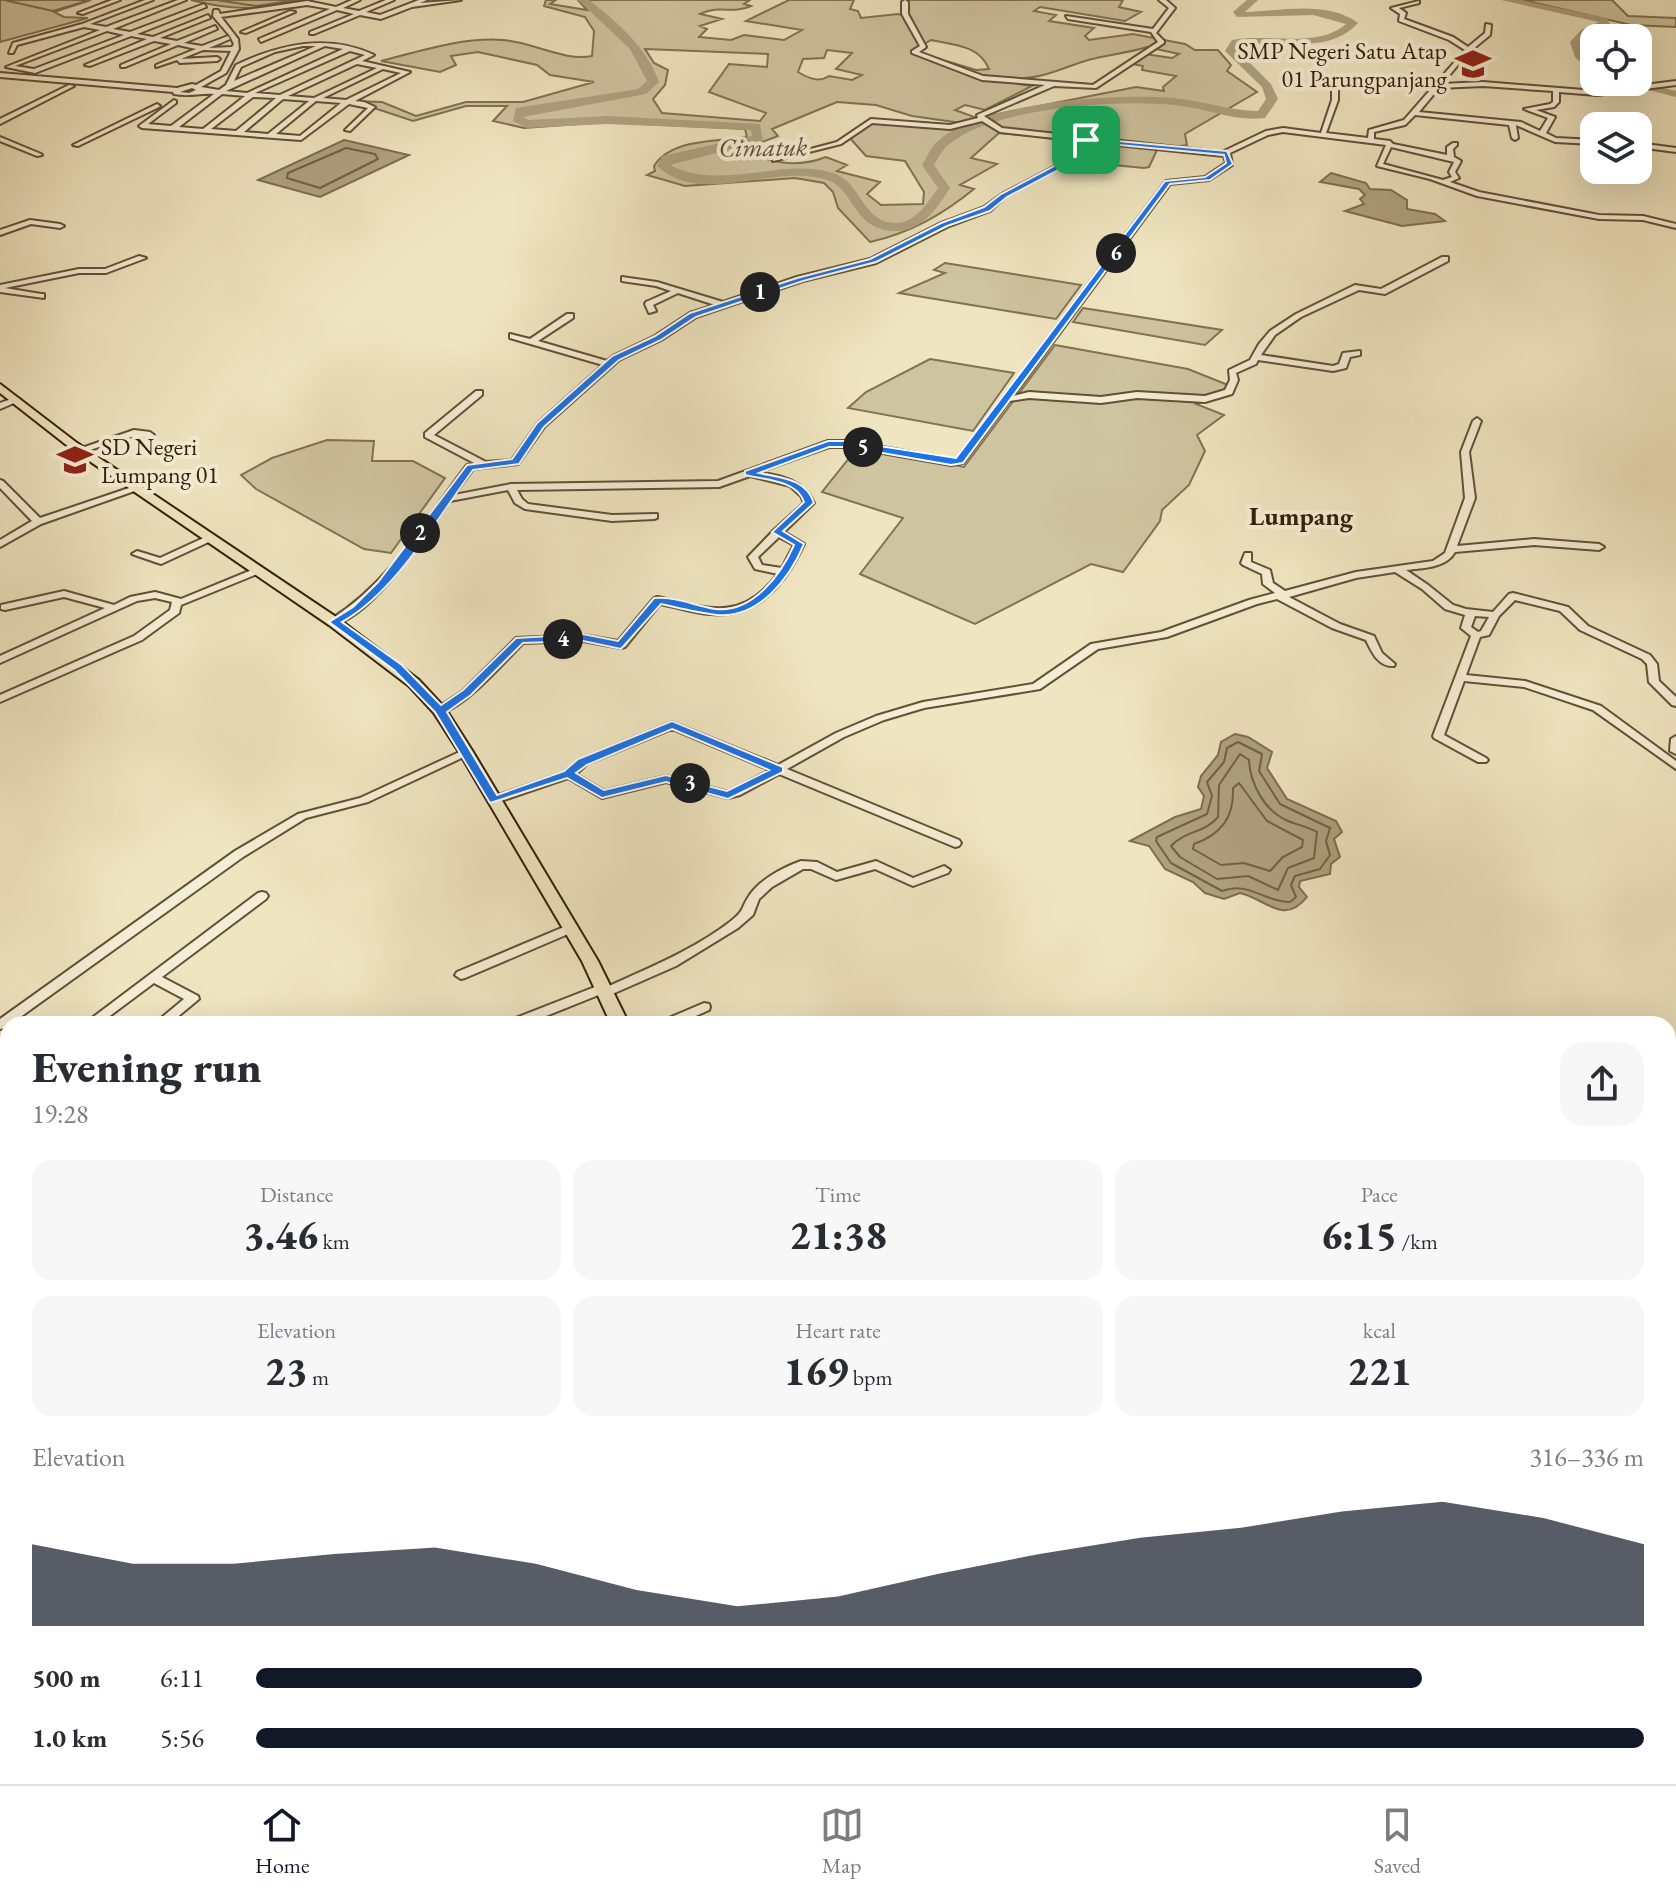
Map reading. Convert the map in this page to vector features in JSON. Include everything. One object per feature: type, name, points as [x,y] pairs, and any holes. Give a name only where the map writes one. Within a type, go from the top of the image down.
[{"type":"main road","points":[[0,387],[135,489],[259,570],[398,668],[440,711],[466,752],[571,928],[616,1016]]},
{"type":"street","points":[[81,13],[117,0]]},
{"type":"street","points":[[0,56],[150,0]]},
{"type":"street","points":[[3,70],[183,0]]},
{"type":"street","points":[[244,32],[323,0]]},
{"type":"street","points":[[261,40],[357,0]]},
{"type":"street","points":[[84,25],[202,48],[237,46],[298,39],[391,0]]},
{"type":"street","points":[[199,89],[224,72],[237,46],[234,33],[216,14],[251,13],[314,4],[381,17],[424,0]]},
{"type":"street","points":[[411,6],[458,0]]},
{"type":"street","points":[[1154,31],[1172,10],[1162,0]]},
{"type":"street","points":[[905,2],[905,14],[923,47],[914,52],[982,78],[1100,85],[1162,42],[1154,31]]},
{"type":"street","points":[[1417,2],[1394,8],[1403,13],[1401,20],[1419,30],[1450,37],[1466,48]]},
{"type":"street","points":[[3,70],[35,71],[204,6]]},
{"type":"street","points":[[231,23],[251,13]]},
{"type":"street","points":[[312,33],[370,15]]},
{"type":"street","points":[[88,65],[208,17]]},
{"type":"street","points":[[1068,17],[1154,31]]},
{"type":"street","points":[[1371,139],[1371,131],[1375,128],[1401,124],[1466,48],[1488,34],[1488,25]]},
{"type":"street","points":[[123,66],[215,28]]},
{"type":"street","points":[[158,66],[228,38]]},
{"type":"street","points":[[229,86],[240,65],[290,44],[323,45],[371,55],[282,97],[237,134]]},
{"type":"street","points":[[172,129],[229,86],[323,45]]},
{"type":"street","points":[[203,132],[249,95],[348,50]]},
{"type":"street","points":[[171,61],[217,59]]},
{"type":"street","points":[[174,102],[141,124],[268,137],[306,136],[347,102],[407,72],[357,62]]},
{"type":"street","points":[[268,137],[314,100],[383,67]]},
{"type":"street","points":[[3,70],[179,92],[199,89],[362,103],[373,109],[348,130]]},
{"type":"street","points":[[1324,132],[1335,100],[1335,80]]},
{"type":"street","points":[[1436,86],[1483,84],[1614,93],[1676,83]]},
{"type":"street","points":[[1053,84],[980,115],[996,128],[1227,153],[1271,131],[1324,132],[1371,139],[1458,161],[1452,172],[1456,178],[1442,182]]},
{"type":"street","points":[[0,122],[71,86]]},
{"type":"street","points":[[1543,132],[1552,117],[1527,109],[1552,106],[1556,102],[1556,90]]},
{"type":"street","points":[[76,145],[179,92]]},
{"type":"street","points":[[1412,113],[1468,122],[1512,123],[1543,132],[1555,140],[1580,141]]},
{"type":"street","points":[[775,160],[836,145],[871,121],[950,127],[983,120]]},
{"type":"street","points":[[1512,123],[1515,138]]},
{"type":"street","points":[[0,139],[39,155]]},
{"type":"street","points":[[334,622],[357,609],[376,592],[470,467],[515,462],[541,425],[607,364],[658,338],[682,320],[881,258],[944,225],[991,207],[1004,195],[1063,164],[1086,140]]},
{"type":"street","points":[[1451,158],[1449,148],[1455,144]]},
{"type":"street","points":[[1390,145],[1379,165],[1477,194],[1599,217],[1643,218],[1676,226]]},
{"type":"street","points":[[1652,147],[1676,150]]},
{"type":"street","points":[[445,499],[511,487],[707,485],[828,444],[848,444],[956,462],[1009,399],[1166,184],[1214,176],[1230,164],[1227,153]]},
{"type":"street","points":[[0,233],[30,222],[60,226]]},
{"type":"street","points":[[0,288],[79,271],[106,271],[142,258]]},
{"type":"street","points":[[1009,399],[1029,395],[1101,400],[1137,395],[1180,399],[1222,397],[1229,392],[1234,380],[1232,372],[1253,362],[1259,347],[1304,309],[1334,302],[1358,287],[1382,292],[1445,259]]},
{"type":"street","points":[[625,279],[679,290],[724,305]]},
{"type":"street","points":[[0,288],[41,296]]},
{"type":"street","points":[[652,311],[649,304],[679,290]]},
{"type":"street","points":[[532,341],[570,316]]},
{"type":"street","points":[[513,336],[607,364]]},
{"type":"street","points":[[1256,357],[1333,369],[1343,366],[1346,355],[1357,353]]},
{"type":"street","points":[[479,393],[428,435],[483,464]]},
{"type":"street","points":[[0,406],[17,400]]},
{"type":"street","points":[[569,774],[602,795],[666,779],[728,795],[840,735],[880,718],[923,705],[1036,687],[1095,646],[1163,635],[1282,595],[1356,575],[1436,563],[1449,555],[1470,498],[1465,452],[1477,421]]},
{"type":"street","points":[[80,450],[134,433],[150,435]]},
{"type":"street","points":[[749,473],[796,485],[805,491],[809,503],[753,557],[752,562],[758,567],[784,572]]},
{"type":"street","points":[[0,483],[38,522]]},
{"type":"street","points":[[511,487],[518,501],[525,506],[600,517],[654,516]]},
{"type":"street","points":[[0,544],[38,522],[135,489]]},
{"type":"street","points":[[440,711],[467,693],[520,640],[583,638],[621,645],[658,600],[719,612],[738,610],[770,590],[799,544],[777,532]]},
{"type":"street","points":[[137,554],[161,561],[210,538]]},
{"type":"street","points":[[1451,549],[1534,542],[1599,547]]},
{"type":"street","points":[[1248,555],[1246,563],[1267,572],[1268,584],[1282,595],[1326,621],[1370,638],[1378,655],[1390,664]]},
{"type":"street","points":[[1395,568],[1449,607],[1495,615]]},
{"type":"street","points":[[0,660],[115,608],[155,595],[177,602],[259,570]]},
{"type":"street","points":[[5,607],[64,594],[115,608]]},
{"type":"street","points":[[1467,612],[1471,617],[1466,628],[1476,635],[1485,633],[1495,615],[1513,596],[1569,611],[1584,628],[1646,657],[1652,664],[1654,682],[1676,703]]},
{"type":"street","points":[[0,699],[138,638],[175,611],[177,602]]},
{"type":"street","points":[[1476,635],[1438,736],[1482,760]]},
{"type":"street","points":[[1460,677],[1525,684],[1597,708],[1676,766]]},
{"type":"street","points":[[494,800],[569,774],[583,762],[672,725],[955,843]]},
{"type":"street","points":[[1676,739],[1676,751]]},
{"type":"street","points":[[13,1016],[239,854],[302,816],[364,800],[466,752]]},
{"type":"street","points":[[535,1016],[672,963],[734,925],[749,912],[754,897],[768,884],[801,865],[813,865],[836,876],[876,865],[913,882],[944,870]]},
{"type":"street","points":[[101,1016],[262,896]]},
{"type":"street","points":[[461,975],[571,928]]},
{"type":"street","points":[[153,977],[193,999],[171,1016]]},
{"type":"street","points":[[684,1016],[704,1007]]},
{"type":"shaded area","points":[[0,0],[91,0],[54,12],[64,17],[88,18],[0,42]]},
{"type":"shaded area","points":[[191,0],[300,0],[246,8]]},
{"type":"shaded area","points":[[546,0],[556,0],[550,4],[587,10],[578,0],[750,0],[744,4],[751,6],[744,9],[700,14],[722,19],[700,26],[707,29],[699,37],[731,40],[744,35],[784,40],[802,30],[746,21],[789,0],[854,0],[850,9],[858,11],[861,18],[898,14],[910,17],[905,0],[1123,0],[1119,7],[1141,12],[1125,21],[1040,7],[1034,11],[1056,15],[1049,21],[1094,28],[1085,36],[1089,40],[1133,34],[1185,44],[1195,50],[1218,50],[1231,65],[1227,71],[1257,92],[1185,134],[1187,145],[1157,150],[1149,167],[1144,168],[1102,164],[1108,155],[1082,151],[1087,141],[1115,144],[1117,137],[1110,130],[1061,127],[1053,138],[999,133],[971,158],[997,164],[960,185],[974,189],[925,222],[870,242],[838,208],[833,192],[824,183],[795,178],[685,186],[647,175],[655,171],[654,166],[672,150],[696,143],[747,137],[745,129],[605,122],[524,128],[493,121],[507,106],[466,106],[413,121],[353,101],[382,102],[416,116],[466,102],[523,102],[594,82],[550,75],[537,65],[478,52],[451,56],[456,65],[440,72],[381,61],[441,46],[488,40],[514,42],[571,56],[592,56],[594,31],[585,17],[544,6]],"holes":[[[931,40],[957,45],[979,55],[989,69],[976,70],[913,51]],[[1147,47],[1179,54],[1172,58],[1145,54],[1132,64],[1143,66],[1142,70],[1176,76],[1163,87],[1164,91],[1136,87],[977,118],[955,110],[965,105],[985,110],[1032,86],[1020,84],[1024,78]],[[645,49],[768,54],[767,67],[729,64],[709,92],[766,113],[760,121],[662,113],[653,99],[665,85],[668,70],[654,63]],[[827,50],[852,53],[836,69],[862,75],[852,80],[829,76],[817,79],[798,72],[803,59],[824,58]],[[837,102],[876,105],[912,116],[954,122],[947,128],[866,123],[849,137],[866,156],[905,161],[924,192],[923,204],[881,205],[867,194],[880,182],[837,171],[847,165],[826,157],[793,163],[762,158],[741,150],[778,136],[772,129]]]},
{"type":"shaded area","points":[[1523,0],[1612,0],[1628,16],[1676,18],[1676,27],[1627,24]]},
{"type":"shaded area","points":[[945,263],[1081,285],[1056,319],[899,293],[945,273],[934,270]]},
{"type":"shaded area","points":[[1083,308],[1222,330],[1205,345],[1073,322]]},
{"type":"shaded area","points":[[1055,345],[1188,369],[1233,387],[1216,399],[1196,404],[1224,415],[1197,435],[1205,451],[1189,485],[1162,510],[1160,521],[1123,572],[1091,564],[975,624],[860,574],[903,518],[822,492],[858,447],[964,467]]},
{"type":"shaded area","points":[[930,359],[1014,373],[973,431],[848,408],[866,392]]},
{"type":"shaded area","points":[[327,440],[374,441],[372,461],[413,461],[445,478],[391,553],[364,549],[256,489],[241,475],[272,458]]},
{"type":"water","points":[[344,140],[409,155],[320,197],[258,180]]},
{"type":"water","points":[[1331,173],[1366,183],[1370,189],[1391,190],[1407,200],[1407,209],[1435,214],[1445,221],[1402,226],[1345,211],[1364,204],[1360,199],[1365,195],[1359,189],[1320,182]]},
{"type":"water","points":[[1235,734],[1248,737],[1272,752],[1267,768],[1287,799],[1336,821],[1342,832],[1334,839],[1340,857],[1331,864],[1330,874],[1300,881],[1299,887],[1307,897],[1290,909],[1275,908],[1240,893],[1224,899],[1205,893],[1193,882],[1165,869],[1149,846],[1130,841],[1175,817],[1201,809],[1204,796],[1198,787],[1201,776],[1218,755],[1221,742]]},
{"type":"waterway","points":[[4,0],[53,11],[90,0]]},
{"type":"waterway","points":[[216,0],[256,6],[296,0]]},
{"type":"waterway","name":"Cimatuk","points":[[583,0],[634,47],[653,82],[642,92],[520,111],[517,118],[527,124],[607,120],[756,127],[759,138],[666,159],[663,166],[680,175],[700,179],[790,172],[831,176],[847,188],[871,220],[894,227],[918,220],[935,201],[944,188],[928,165],[943,142],[967,129],[1023,112],[1118,100],[1171,101],[1261,115],[1272,99],[1267,86],[1231,51],[1236,42],[1316,40],[1343,32],[1353,23],[1341,17],[1313,12],[1241,15],[1238,12],[1253,0]]},
{"type":"waterway","name":"Cimatuk","points":[[1506,0],[1603,20],[1606,24]]},
{"type":"waterway","name":"Cimatuk","points":[[1580,37],[1575,42],[1580,56]]},
{"type":"waterway","name":"Cimatuk","points":[[1652,89],[1676,94]]},
{"type":"place","name":"SMP Negeri Satu Atap 01 Parungpanjang","points":[[1473,64]]},
{"type":"place","name":"SD Negeri Lumpang 01","points":[[75,460]]},
{"type":"district","name":"Lumpang","points":[[1301,516]]},
{"type":"route","points":[[1086,140],[1063,164],[1004,195],[987,209],[944,225],[873,261],[800,279],[693,315],[658,338],[616,358],[541,425],[515,462],[472,465],[382,585],[357,609],[334,622],[398,668],[440,711],[451,732],[494,800],[569,774],[602,795],[666,779],[685,781],[728,795],[779,770],[672,725],[583,762],[569,774],[494,800],[440,711],[467,693],[520,640],[583,638],[621,645],[658,600],[719,612],[738,610],[770,590],[790,564],[799,544],[798,540],[777,532],[809,503],[803,488],[749,473],[828,444],[848,444],[960,461],[1168,182],[1207,179],[1230,164],[1227,153],[1086,140]]}]
